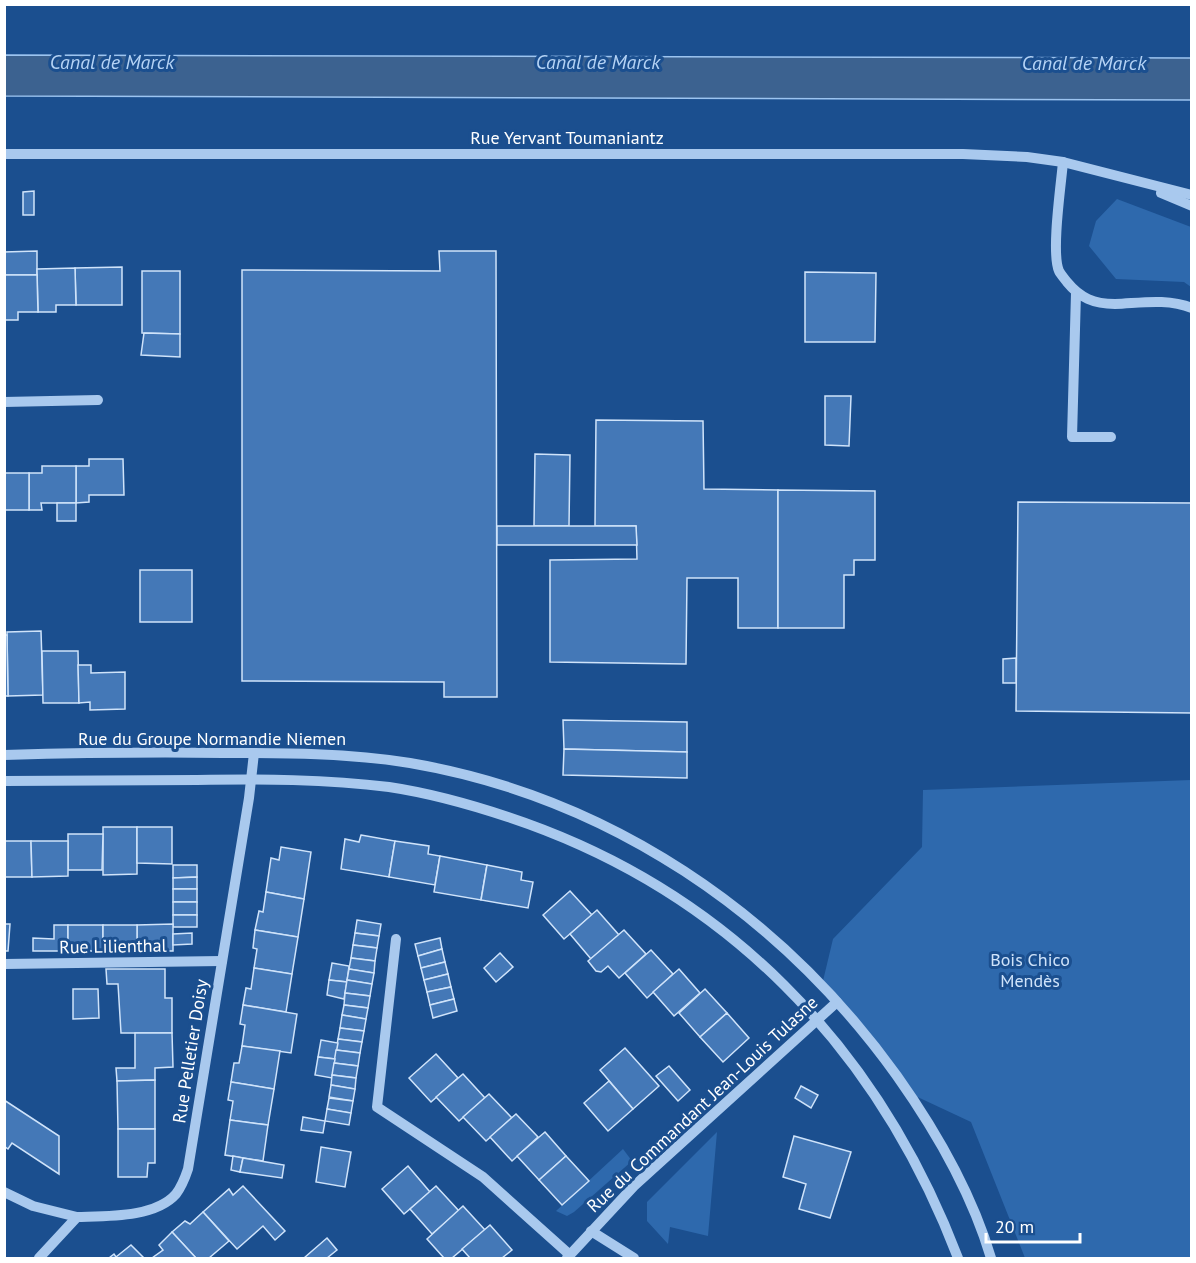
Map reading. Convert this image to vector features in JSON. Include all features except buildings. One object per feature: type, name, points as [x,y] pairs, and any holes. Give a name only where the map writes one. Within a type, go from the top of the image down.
[{"type":"street","name":"Rue Yervant Toumaniantz","points":[[4,154],[952,154],[1027,157],[1063,162],[1191,195]]},
{"type":"street","points":[[1063,162],[1055,254],[1059,271],[1076,293],[1087,300],[1103,304],[1161,302],[1176,303],[1191,308]]},
{"type":"street","name":"Rue Yervant Toumaniantz","points":[[1128,178],[1191,206]]},
{"type":"street","points":[[1076,293],[1072,437],[1111,437]]},
{"type":"street","points":[[4,402],[98,400]]},
{"type":"street","name":"Rue Pelletier Doisy","points":[[77,1217],[118,1216],[159,1206],[174,1196],[182,1185],[188,1168],[255,753]]},
{"type":"street","name":"Rue du Groupe Normandie Niemen","points":[[4,755],[343,754],[414,764],[461,774],[501,785],[580,814],[652,851],[723,897],[784,946],[837,1002],[866,1034],[893,1070],[936,1136],[959,1180],[992,1258]]},
{"type":"street","points":[[4,781],[316,780],[393,788],[479,808],[556,835],[629,869],[701,915],[764,967],[817,1020],[856,1068],[892,1120],[925,1181],[958,1258]]},
{"type":"street","points":[[396,939],[377,1107],[483,1177],[569,1257]]},
{"type":"street","name":"Rue Lilienthal","points":[[4,964],[222,962]]},
{"type":"street","name":"Rue du Commandant Jean-Louis Tulasne","points":[[569,1257],[634,1185],[837,1002]]},
{"type":"street","points":[[4,1192],[33,1206],[77,1217],[39,1258]]},
{"type":"street","points":[[591,1231],[634,1258]]},
{"type":"green space","points":[[1117,199],[1191,227],[1191,287],[1184,282],[1116,279],[1089,246],[1096,221]]},
{"type":"green space","name":"Bois Chico Mendès","points":[[1191,780],[1191,1258],[1025,1258],[971,1122],[909,1093],[822,985],[833,939],[922,847],[923,790]]},
{"type":"green space","points":[[717,1132],[708,1236],[670,1227],[668,1244],[647,1221],[647,1202]]},
{"type":"green space","points":[[623,1149],[632,1161],[574,1212],[567,1216],[556,1211]]},
{"type":"water","name":"Canal de Marck","points":[[5,55],[1191,58],[1192,100],[5,96]]}]
